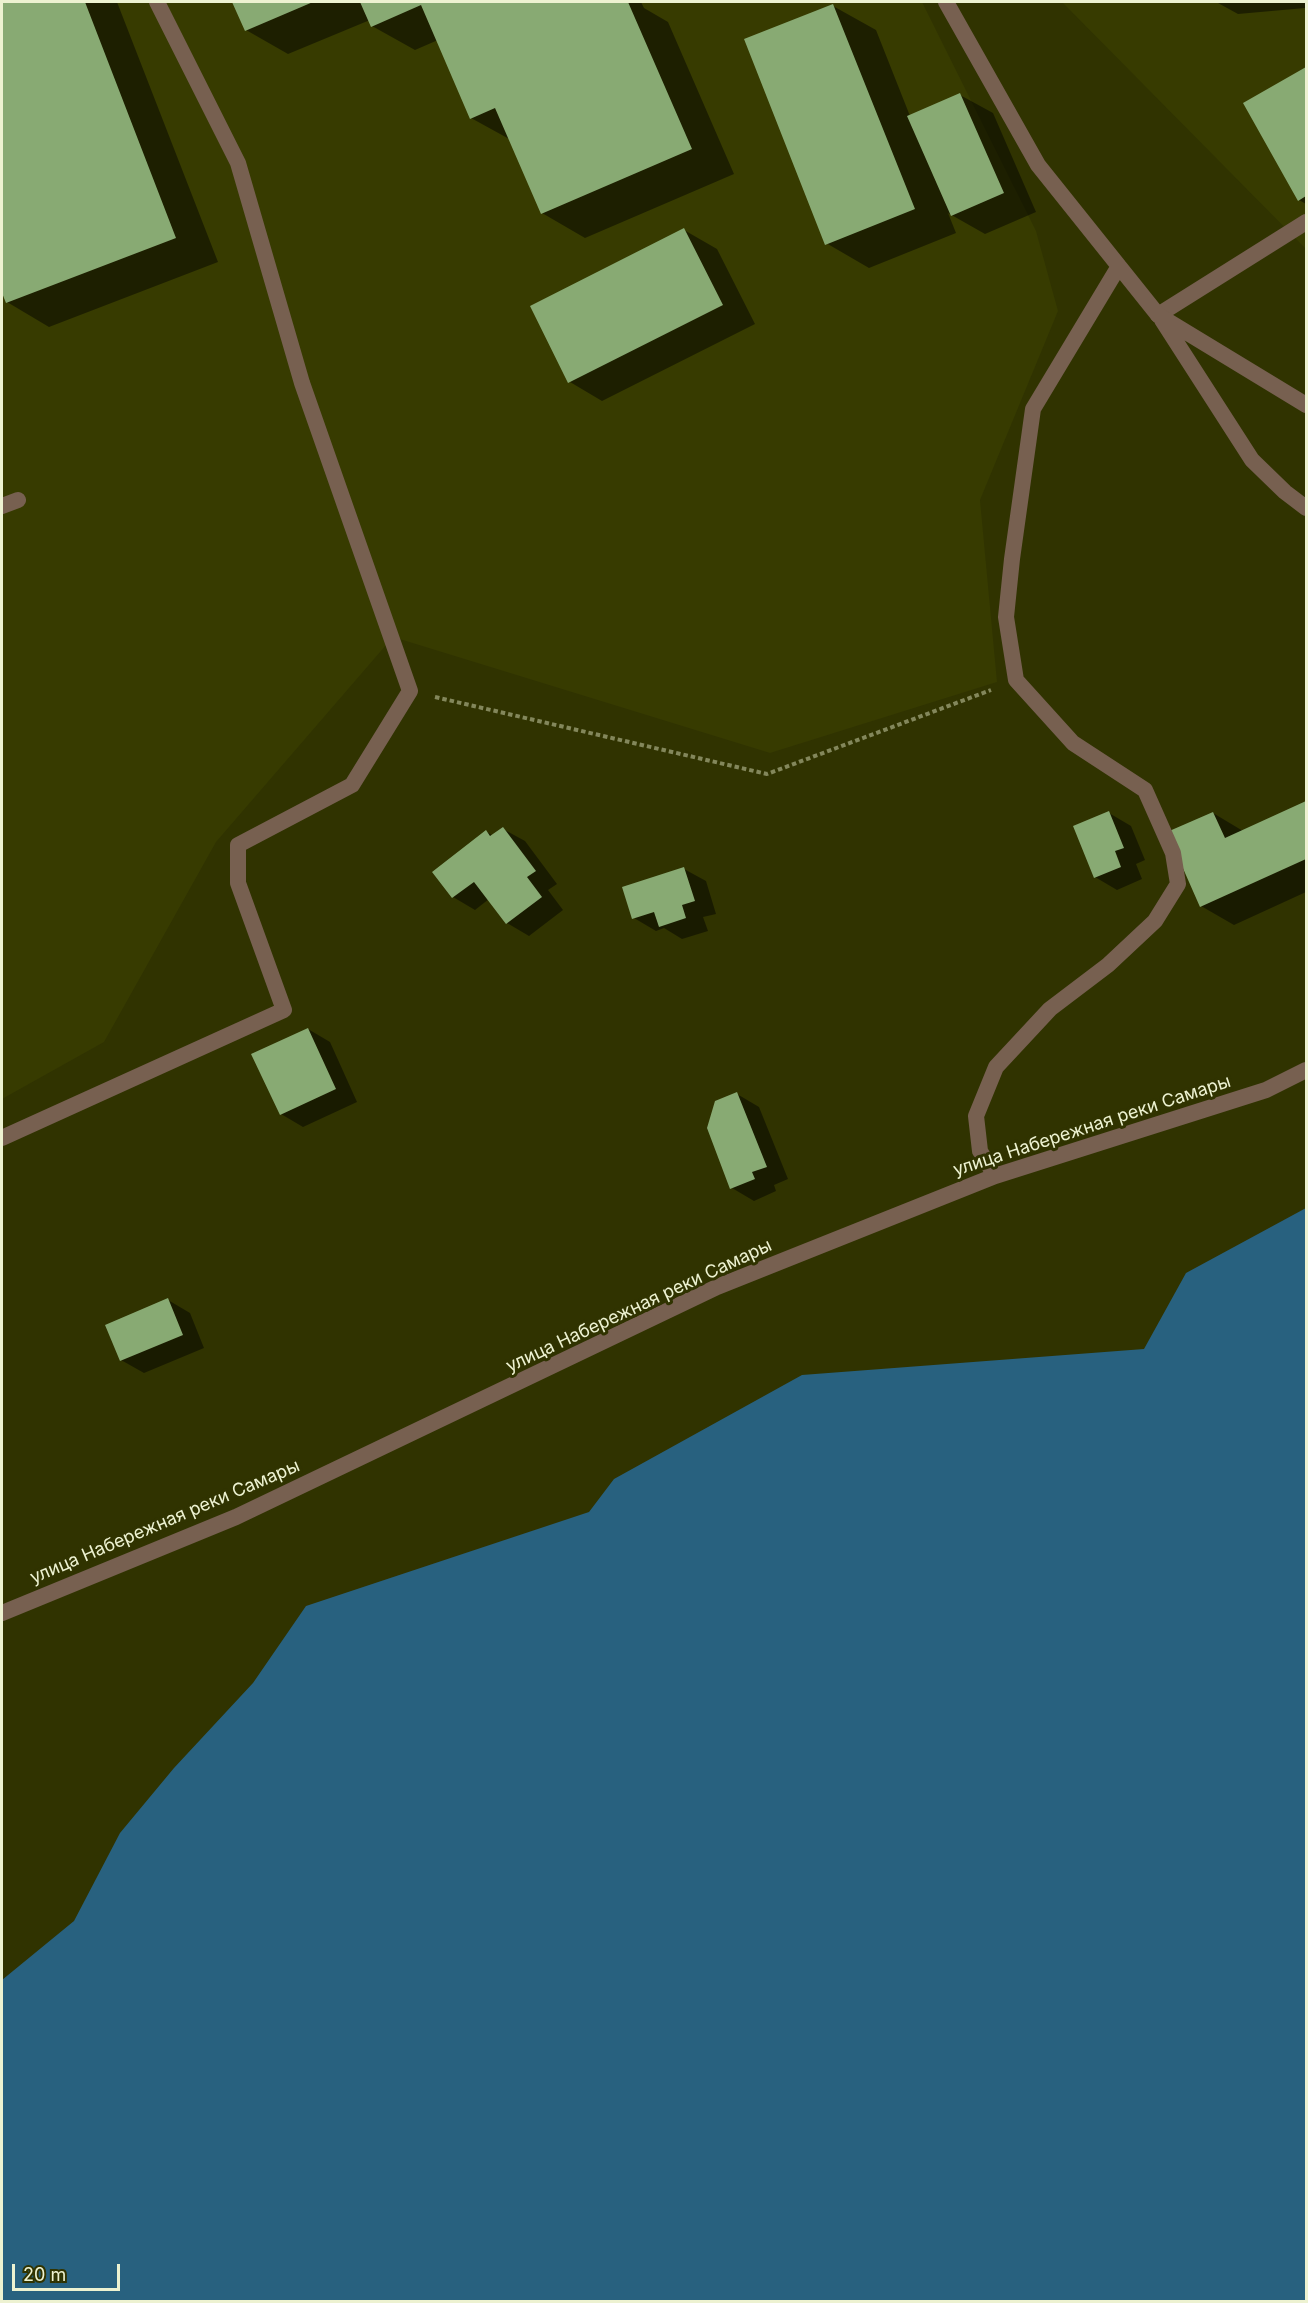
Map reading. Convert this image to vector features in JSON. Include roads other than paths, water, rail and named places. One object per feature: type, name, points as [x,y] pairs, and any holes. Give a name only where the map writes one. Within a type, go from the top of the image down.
[{"type":"street","points":[[2,1138],[284,1010],[238,883],[238,845],[352,785],[411,692],[302,383],[238,163],[157,2]]},
{"type":"street","points":[[946,2],[1038,165],[1158,315],[1252,460],[1285,492],[1306,508]]},
{"type":"street","points":[[1158,315],[1306,222]]},
{"type":"street","points":[[994,1176],[980,1151],[976,1116],[996,1067],[1050,1009],[1108,965],[1155,921],[1178,884],[1173,853],[1144,790],[1073,743],[1016,680],[1006,617],[1033,409],[1119,266]]},
{"type":"street","points":[[1158,315],[1306,405]]},
{"type":"street","name":"улица Набережная реки Самары","points":[[2,1613],[236,1517],[717,1287],[994,1176],[1266,1090],[1306,1070]]},
{"type":"water","points":[[1306,1208],[1306,2301],[2,2301],[2,1980],[74,1921],[120,1833],[174,1768],[253,1683],[306,1606],[589,1512],[614,1479],[802,1375],[1144,1349],[1186,1273]]}]
